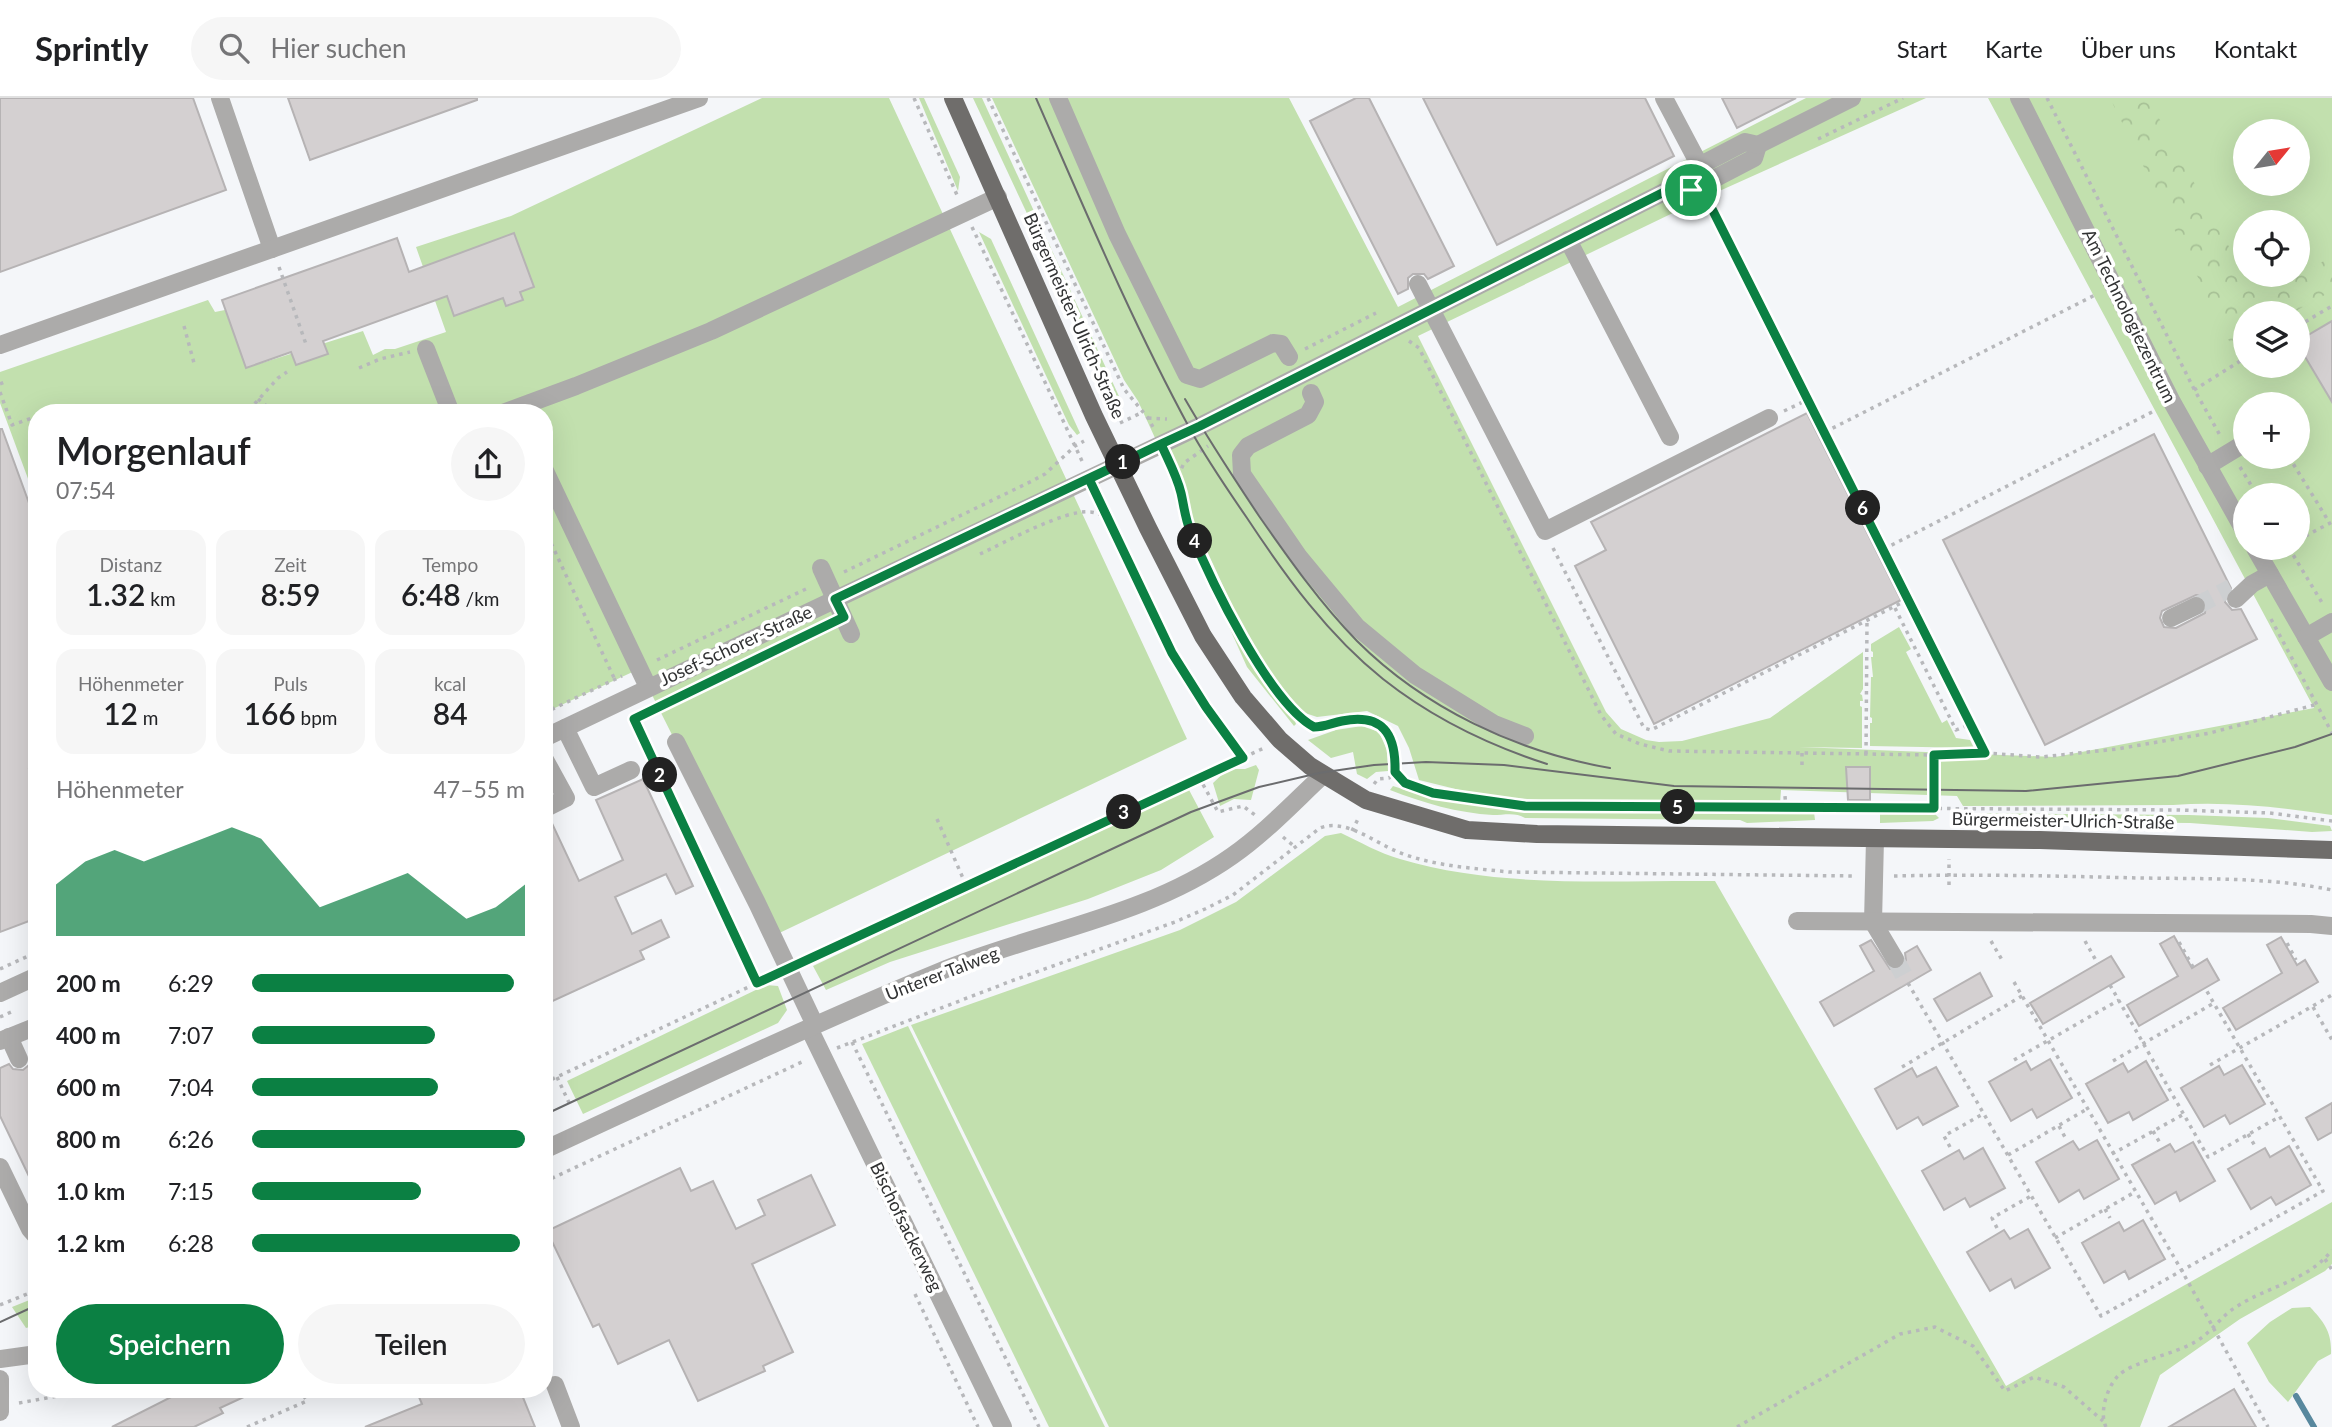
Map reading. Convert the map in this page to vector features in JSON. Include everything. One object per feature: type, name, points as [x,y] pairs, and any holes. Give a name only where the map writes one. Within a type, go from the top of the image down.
[{"type":"main road","name":"Bürgermeister-Ulrich-Straße","points":[[953,98],[1118,465],[1203,636],[1249,705],[1280,740],[1323,775],[1366,800],[1467,830],[1537,834],[2053,841],[2332,850]]},
{"type":"street","points":[[220,98],[272,249]]},
{"type":"street","points":[[0,345],[699,98]]},
{"type":"street","points":[[1059,98],[1117,234],[1186,375],[1200,379],[1273,343],[1281,344],[1289,357]]},
{"type":"street","points":[[1664,98],[1704,174]]},
{"type":"street","points":[[1118,465],[1670,189],[1685,194],[1704,174],[1754,158],[1758,145],[1852,98]]},
{"type":"street","name":"Am Technologiezentrum","points":[[2018,107],[2115,285],[2172,402],[2233,511]]},
{"type":"street","points":[[530,404],[711,331],[998,197]]},
{"type":"street","points":[[1568,240],[1670,437]]},
{"type":"street","points":[[1418,284],[1545,531],[1769,418]]},
{"type":"street","points":[[426,349],[447,404]]},
{"type":"street","points":[[1311,393],[1315,402],[1308,415],[1248,446],[1241,455],[1242,474],[1299,557],[1357,627],[1415,675],[1494,724],[1525,736]]},
{"type":"street","points":[[2207,466],[2233,450]]},
{"type":"street","name":"Josef-Schorer-Straße","points":[[553,734],[1118,465]]},
{"type":"street","points":[[553,488],[648,687]]},
{"type":"street","points":[[2262,560],[2332,682]]},
{"type":"street","points":[[821,568],[851,634]]},
{"type":"street","points":[[2234,594],[2247,575],[2267,569]]},
{"type":"street","points":[[2171,618],[2196,606]]},
{"type":"street","points":[[2306,637],[2329,615]]},
{"type":"street","points":[[565,728],[594,787],[631,770]]},
{"type":"street","name":"Bischofsackerweg","points":[[676,742],[789,968],[822,1055],[1003,1427]]},
{"type":"street","points":[[553,774],[566,798],[553,804]]},
{"type":"street","name":"Unterer Talweg","points":[[553,1146],[812,1026],[950,968],[1107,917],[1183,885],[1231,857],[1323,775]]},
{"type":"street","points":[[1875,838],[1873,922],[1895,959]]},
{"type":"street","points":[[1797,921],[2311,923],[2332,926]]},
{"type":"street","points":[[0,993],[28,980]]},
{"type":"street","points":[[19,1059],[4,1039],[28,1030]]},
{"type":"street","points":[[0,1167],[28,1225]]},
{"type":"street","points":[[0,1359],[28,1355]]},
{"type":"street","points":[[0,1379],[0,1412]]},
{"type":"street","points":[[555,1385],[571,1427]]},
{"type":"path","points":[[553,1078],[1243,758],[1172,653],[965,213],[914,98]]},
{"type":"path","points":[[988,98],[1124,388],[1148,418],[1177,478],[1189,528],[1229,613],[1266,675],[1297,715],[1314,727],[1361,719],[1384,727],[1391,737],[1395,772],[1405,783],[1433,793],[1525,806],[2178,810],[2270,813],[2332,821]]},
{"type":"path","points":[[2047,98],[2194,389],[2233,440]]},
{"type":"path","points":[[1704,174],[1713,191],[1706,197],[1985,753]]},
{"type":"path","points":[[272,249],[307,347]]},
{"type":"path","points":[[1825,432],[2115,285]]},
{"type":"path","points":[[2310,319],[2332,306]]},
{"type":"path","points":[[1400,324],[1410,343],[1419,348],[1601,715],[1616,734],[1640,744],[1669,751],[1934,755],[1985,753],[2040,757],[2118,749],[2210,733],[2318,704]]},
{"type":"path","points":[[184,326],[194,363]]},
{"type":"path","points":[[359,368],[380,359],[426,349]]},
{"type":"path","points":[[2194,389],[2233,365]]},
{"type":"path","points":[[254,404],[287,372]]},
{"type":"path","points":[[0,392],[12,425],[28,419]]},
{"type":"path","points":[[258,399],[264,404]]},
{"type":"path","points":[[1769,418],[1809,399]]},
{"type":"path","points":[[1884,549],[2159,409]]},
{"type":"path","points":[[2297,469],[2330,522],[2310,533]]},
{"type":"path","points":[[970,559],[1076,513],[1090,512],[1107,517]]},
{"type":"path","points":[[1545,531],[1644,728],[1651,730],[1909,599]]},
{"type":"path","points":[[553,547],[757,983]]},
{"type":"path","points":[[2295,560],[2329,615]]},
{"type":"path","points":[[1895,607],[1956,730],[1970,724]]},
{"type":"path","points":[[1866,754],[1867,621]]},
{"type":"path","points":[[1802,754],[1802,765]]},
{"type":"path","points":[[1934,755],[1934,808]]},
{"type":"path","points":[[1199,777],[1218,812],[1243,806],[1295,847]]},
{"type":"path","points":[[1786,808],[1785,796],[1788,796]]},
{"type":"path","points":[[937,819],[966,885]]},
{"type":"path","points":[[553,1178],[852,1042],[1175,922],[1233,895],[1320,828],[1330,824],[1399,853],[1454,866],[1509,872],[1874,876],[1949,874],[2212,879],[2294,882],[2332,890]]},
{"type":"path","points":[[2168,923],[2193,967]]},
{"type":"path","points":[[0,969],[28,956]]},
{"type":"path","points":[[2014,982],[2182,1271],[2268,1427]]},
{"type":"path","points":[[1908,983],[2101,1316],[2323,1191],[2205,988]]},
{"type":"path","points":[[2110,985],[2208,1157],[2279,1117]]},
{"type":"path","points":[[2210,1065],[2332,995]]},
{"type":"path","points":[[1902,1067],[2022,996]]},
{"type":"path","points":[[2014,1060],[2119,1000]]},
{"type":"path","points":[[2113,1061],[2214,1003]]},
{"type":"path","points":[[2313,1007],[2332,1040]]},
{"type":"path","points":[[852,1042],[1039,1427]]},
{"type":"path","points":[[556,1077],[571,1107]]},
{"type":"path","points":[[2008,1156],[2087,1110]]},
{"type":"path","points":[[1950,1147],[1944,1136],[1983,1114]]},
{"type":"path","points":[[2112,1154],[2184,1114]]},
{"type":"path","points":[[2059,1126],[2066,1139]]},
{"type":"path","points":[[632,1131],[636,1139]]},
{"type":"path","points":[[2153,1131],[2160,1143]]},
{"type":"path","points":[[2248,1134],[2255,1146]]},
{"type":"path","points":[[558,1166],[562,1174]]},
{"type":"path","points":[[2055,1238],[2134,1192]]},
{"type":"path","points":[[1997,1228],[1992,1218],[2031,1196]]},
{"type":"path","points":[[2105,1209],[2110,1218]]},
{"type":"path","points":[[2103,1421],[2106,1398],[2116,1377],[2129,1368],[2195,1342],[2234,1308],[2301,1277],[2325,1259],[2332,1250]]},
{"type":"path","points":[[2325,1259],[2332,1270]]},
{"type":"path","points":[[0,1305],[28,1294]]},
{"type":"path","points":[[1737,1427],[1900,1334],[1935,1327],[1973,1346],[2005,1391],[2034,1377],[2064,1387],[2103,1421],[2106,1427]]},
{"type":"path","points":[[0,1405],[49,1398]]},
{"type":"path","points":[[247,1427],[307,1401],[305,1398]]},
{"type":"green space","points":[[762,98],[889,98],[1187,739],[773,936],[639,669],[553,709],[553,404],[28,404],[28,479],[0,403],[0,372],[208,300],[215,312],[225,310],[246,368],[363,331],[373,355],[385,349],[395,349],[446,332],[416,247],[511,216]]},
{"type":"green space","points":[[919,98],[924,98],[960,177],[958,191]]},
{"type":"green space","points":[[973,98],[982,98],[1123,405],[1121,406],[1103,376]]},
{"type":"green space","points":[[992,98],[1289,98],[1398,307],[1806,98],[1926,98],[1706,197],[1418,336],[1606,712],[1621,729],[1646,740],[1682,741],[1770,718],[1863,652],[1863,689],[1860,694],[1863,701],[1860,701],[1862,748],[1799,747],[2055,757],[2314,708],[2235,560],[2310,560],[2310,483],[2233,483],[2233,556],[1988,98],[2332,98],[2332,815],[2233,804],[1963,806],[1957,796],[1781,790],[1780,804],[1556,801],[1484,796],[1419,780],[1409,748],[1398,726],[1367,711],[1317,717],[1302,712],[1273,677],[1242,627],[1138,401],[1124,380]]},
{"type":"green space","points":[[2110,98],[2148,98],[2233,254],[2233,287],[2251,287],[2257,298],[2280,287],[2310,287],[2310,269],[2332,256],[2332,291],[2310,303],[2233,301],[2232,347]]},
{"type":"green space","points":[[979,232],[991,239],[1080,433],[1077,435],[1069,425]]},
{"type":"green space","points":[[1221,609],[1258,670],[1294,718],[1294,726],[1247,667]]},
{"type":"green space","points":[[1899,627],[1911,649],[1906,652],[1942,723],[1947,720],[1956,738],[1970,740],[1974,748],[1870,746],[1873,677],[1871,644]]},
{"type":"green space","points":[[1362,726],[1379,732],[1387,750],[1388,771],[1376,772],[1367,779],[1357,774],[1353,752],[1331,758],[1308,740],[1336,730]]},
{"type":"green space","points":[[1256,765],[1259,770],[1251,800],[1234,799],[1220,806],[1213,783],[1228,769],[1245,769]]},
{"type":"green space","points":[[1393,786],[1424,796],[1492,808],[1814,812],[1815,820],[1747,823],[1740,820],[1525,818],[1514,814],[1480,814],[1441,807],[1390,790]]},
{"type":"green space","points":[[1188,788],[1214,837],[1161,870],[1088,899],[890,962],[826,990],[813,966]]},
{"type":"green space","points":[[1880,813],[1934,813],[1939,818],[1933,821],[1880,823]]},
{"type":"green space","points":[[1956,813],[2268,818],[2330,826],[2332,831],[2312,832],[2190,823],[1956,821]]},
{"type":"green space","points":[[1341,833],[1400,859],[1477,875],[1556,881],[1715,881],[2006,1386],[2332,1202],[2332,1264],[2325,1271],[2240,1319],[2160,1375],[2140,1427],[1109,1427],[911,1025],[1180,930],[1236,902],[1325,836]]},
{"type":"green space","points":[[766,985],[778,986],[787,1010],[778,1023],[583,1114],[567,1081]]},
{"type":"green space","points":[[908,1026],[1105,1427],[1049,1427],[862,1044]]},
{"type":"green space","points":[[28,1301],[28,1327],[26,1328],[12,1307]]},
{"type":"green space","points":[[2310,1307],[2326,1328],[2331,1354],[2318,1361],[2288,1402],[2269,1382],[2247,1343],[2270,1322],[2292,1308]]},
{"type":"building","points":[[0,98],[193,98],[226,190],[0,272]]},
{"type":"building","points":[[288,98],[477,98],[477,100],[310,160]]},
{"type":"building","points":[[1356,98],[1369,98],[1454,266],[1428,279],[1424,274],[1413,274],[1408,278],[1408,289],[1398,294],[1310,121]]},
{"type":"building","points":[[1423,98],[1645,98],[1674,156],[1497,245]]},
{"type":"building","points":[[1722,98],[1796,98],[1737,128]]},
{"type":"building","points":[[514,233],[534,287],[520,292],[523,300],[506,306],[503,298],[454,316],[447,296],[323,341],[328,354],[296,365],[291,352],[246,368],[222,300],[397,238],[409,272]]},
{"type":"building","points":[[2332,321],[2332,402],[2310,365],[2310,334]]},
{"type":"building","points":[[1807,413],[1901,600],[1654,724],[1575,566],[1606,550],[1591,522]]},
{"type":"building","points":[[2,429],[28,500],[28,921],[0,932]]},
{"type":"building","points":[[2154,434],[2231,588],[2225,595],[2225,602],[2232,610],[2241,609],[2257,639],[2045,745],[1943,540]],"holes":[[[2196,595],[2202,596],[2206,602],[2205,613],[2176,628],[2164,627],[2160,618],[2162,611]]]},
{"type":"building","points":[[1846,767],[1870,767],[1870,800],[1848,800]]},
{"type":"building","points":[[643,779],[693,886],[676,894],[666,874],[615,897],[632,934],[661,920],[669,937],[640,951],[644,959],[553,1001],[553,825],[579,881],[623,860],[596,800]]},
{"type":"building","points":[[2174,936],[2192,968],[2207,959],[2219,980],[2139,1026],[2127,1005],[2178,976],[2160,944]]},
{"type":"building","points":[[2281,937],[2297,965],[2305,960],[2318,982],[2236,1030],[2223,1008],[2282,973],[2267,945]]},
{"type":"building","points":[[1871,940],[1890,969],[1901,968],[1906,960],[1905,953],[1917,946],[1931,970],[1834,1026],[1820,1002],[1874,971],[1860,946]]},
{"type":"building","points":[[2111,956],[2124,977],[2043,1024],[2030,1003]]},
{"type":"building","points":[[1980,973],[1992,996],[1947,1021],[1934,999]]},
{"type":"building","points":[[2050,1059],[2072,1098],[2037,1118],[2032,1109],[2011,1121],[1989,1082],[2026,1061],[2031,1070]]},
{"type":"building","points":[[2146,1061],[2168,1100],[2133,1120],[2129,1112],[2108,1123],[2086,1084],[2123,1063],[2128,1072]]},
{"type":"building","points":[[9,1064],[13,1069],[23,1070],[28,1066],[28,1174],[0,1116],[0,1068]]},
{"type":"building","points":[[2242,1065],[2265,1104],[2230,1124],[2225,1115],[2204,1127],[2181,1088],[2219,1066],[2224,1075]]},
{"type":"building","points":[[1936,1067],[1958,1106],[1923,1125],[1918,1117],[1897,1129],[1875,1089],[1912,1068],[1917,1077]]},
{"type":"building","points":[[2332,1103],[2332,1132],[2318,1140],[2306,1118]]},
{"type":"building","points":[[2097,1140],[2119,1179],[2084,1199],[2079,1190],[2059,1202],[2036,1162],[2073,1141],[2079,1150]]},
{"type":"building","points":[[2193,1142],[2215,1181],[2180,1201],[2176,1192],[2155,1204],[2132,1165],[2170,1144],[2175,1152]]},
{"type":"building","points":[[2289,1146],[2311,1185],[2276,1205],[2271,1197],[2251,1209],[2228,1169],[2265,1148],[2270,1157]]},
{"type":"building","points":[[1983,1148],[2005,1188],[1970,1207],[1965,1198],[1944,1210],[1922,1171],[1959,1150],[1964,1159]]},
{"type":"building","points":[[680,1168],[691,1191],[713,1181],[736,1229],[765,1215],[758,1200],[811,1175],[835,1225],[752,1264],[793,1352],[763,1366],[765,1371],[698,1401],[669,1340],[618,1364],[599,1324],[593,1327],[553,1244],[553,1228]]},
{"type":"building","points":[[2143,1220],[2165,1259],[2129,1279],[2125,1271],[2104,1283],[2082,1243],[2119,1222],[2124,1231]]},
{"type":"building","points":[[2028,1229],[2050,1268],[2015,1288],[2011,1279],[1990,1291],[1967,1252],[2004,1230],[2010,1239]]},
{"type":"building","points":[[2234,1389],[2256,1427],[2169,1427]]},
{"type":"building","points":[[169,1398],[242,1398],[220,1408],[223,1413],[194,1427],[112,1427]]},
{"type":"building","points":[[419,1398],[523,1398],[535,1427],[365,1427],[422,1404]]},
{"type":"waterway","points":[[2296,1396],[2314,1427]]},
{"type":"tunnel","points":[[2196,606],[2231,588]]},
{"type":"tunnel","points":[[1895,959],[1908,983]]},
{"type":"tram line","points":[[1036,98],[1129,307],[1190,429],[1293,583],[1344,644],[1401,693],[1461,729],[1547,764]]},
{"type":"tram line","points":[[1185,399],[1240,487],[1293,564],[1343,626],[1383,665],[1412,687],[1474,724],[1541,751],[1610,768]]},
{"type":"tram line","points":[[553,1111],[1191,812],[1259,787],[1319,773],[1374,765],[1426,762],[1504,765],[1674,786],[2026,791],[2178,776],[2295,747],[2332,734]]},
{"type":"tram line","points":[[0,1322],[28,1309]]},
{"type":"route","points":[[1691,190],[1685,194],[1670,189],[1200,426],[1161,444],[835,599],[844,617],[634,719],[757,983],[1243,758],[1172,653],[1089,479],[1161,444],[1177,478],[1189,528],[1229,613],[1266,675],[1297,715],[1314,727],[1361,719],[1384,727],[1391,737],[1395,772],[1405,783],[1433,793],[1525,806],[1934,808],[1934,755],[1985,753],[1706,197],[1713,191],[1708,182],[1691,190]]}]
